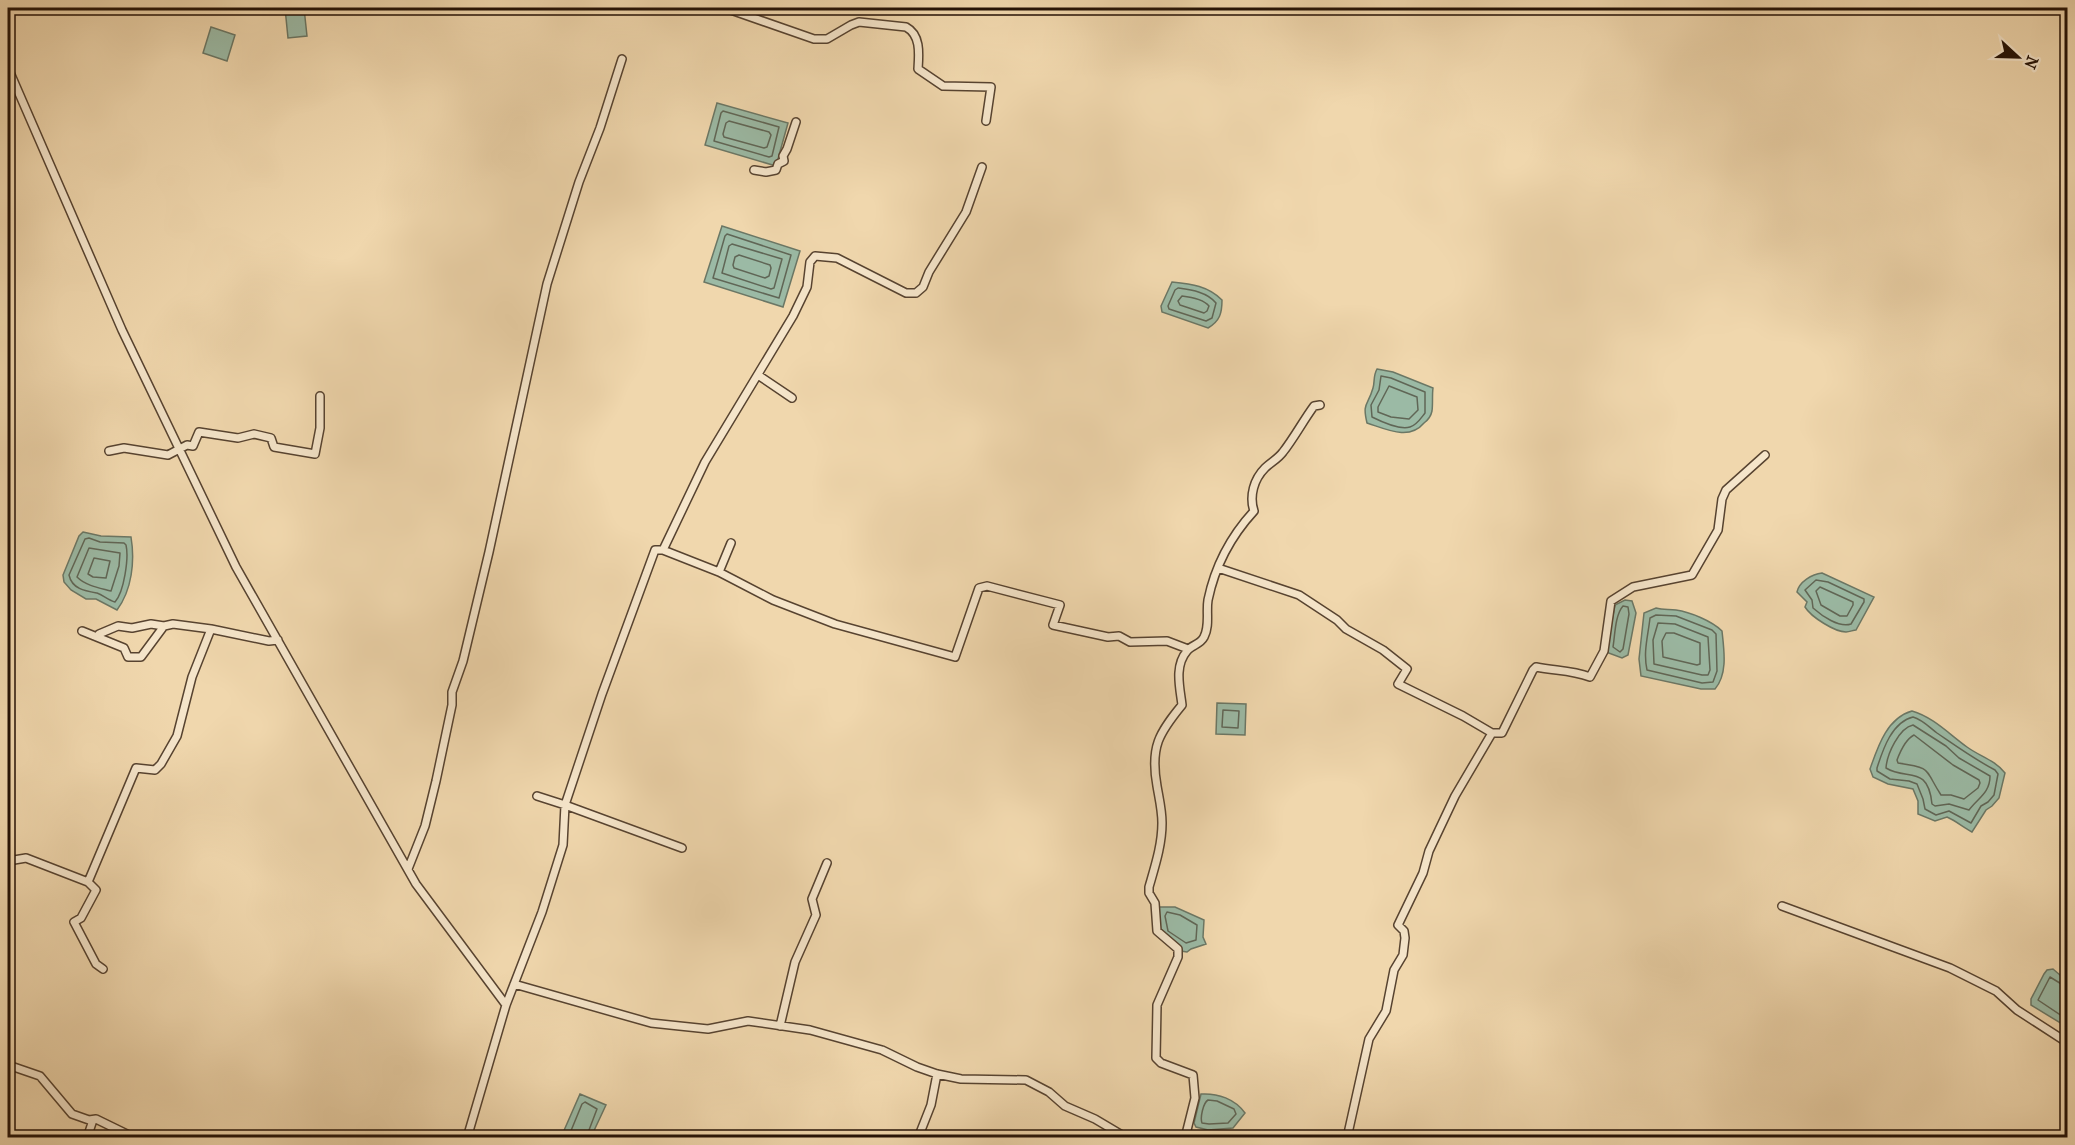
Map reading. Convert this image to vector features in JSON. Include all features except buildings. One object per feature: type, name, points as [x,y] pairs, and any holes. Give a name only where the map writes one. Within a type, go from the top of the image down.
[{"type":"street","points":[[725,8],[814,39],[827,39],[859,22],[906,27],[915,35],[920,52],[918,69],[926,75],[943,86],[991,87],[987,121]]},
{"type":"street","points":[[408,870],[424,826],[436,781],[453,705],[452,692],[463,661],[489,552],[547,284],[579,182],[600,128],[622,59]]},
{"type":"street","points":[[8,68],[122,330],[236,567],[416,884],[506,1005]]},
{"type":"street","points":[[754,170],[766,172],[776,170],[778,164],[783,161],[796,122]]},
{"type":"street","points":[[663,550],[705,462],[793,316],[807,287],[810,262],[815,255],[837,258],[906,293],[916,293],[923,286],[929,272],[966,212],[982,167]]},
{"type":"street","points":[[758,375],[792,398]]},
{"type":"street","points":[[109,450],[124,448],[168,454],[179,448],[193,446],[199,432],[238,438],[254,434],[271,438],[273,447],[315,454],[320,428],[320,396]]},
{"type":"street","points":[[1185,1137],[1195,1098],[1193,1075],[1161,1063],[1156,1058],[1157,1005],[1178,957],[1178,949],[1157,931],[1155,903],[1149,893],[1162,838],[1162,820],[1155,775],[1157,743],[1163,728],[1182,705],[1178,684],[1183,658],[1188,649],[1197,645],[1204,637],[1207,627],[1208,601],[1218,568],[1229,543],[1254,511],[1251,502],[1252,491],[1258,478],[1283,452],[1314,406],[1320,405]]},
{"type":"street","points":[[1218,568],[1299,595],[1337,620],[1346,629],[1383,650],[1407,669],[1398,684],[1492,733],[1502,733],[1536,667],[1572,671],[1590,677],[1604,651],[1611,601],[1633,587],[1692,575],[1718,530],[1722,499],[1726,490],[1765,454]]},
{"type":"street","points":[[719,572],[731,543]]},
{"type":"street","points":[[466,1137],[506,1005],[542,912],[563,845],[565,805],[602,694],[655,550],[663,550],[719,572],[773,600],[835,624],[955,657],[979,588],[987,586],[1060,605],[1053,625],[1108,637],[1119,636],[1130,642],[1167,641],[1188,649]]},
{"type":"street","points":[[99,637],[99,634],[118,626],[132,628],[151,624],[164,626],[173,624],[269,641],[278,640]]},
{"type":"street","points":[[82,631],[124,648],[128,657],[134,658],[141,657],[164,626]]},
{"type":"street","points":[[88,882],[136,768],[155,770],[177,736],[192,677],[211,629]]},
{"type":"street","points":[[1347,1137],[1369,1039],[1386,1011],[1394,970],[1403,955],[1404,931],[1398,925],[1423,873],[1429,851],[1455,796],[1492,733]]},
{"type":"street","points":[[537,796],[682,848]]},
{"type":"street","points":[[8,861],[26,858],[88,882],[96,890],[81,918],[74,922],[96,964],[103,969]]},
{"type":"street","points":[[780,1026],[795,962],[816,915],[812,899],[827,863]]},
{"type":"street","points":[[1782,906],[1950,968],[1996,991],[2017,1010],[2067,1043]]},
{"type":"street","points":[[514,984],[651,1023],[708,1029],[748,1021],[810,1030],[859,1042],[937,1074],[961,1079],[1026,1080],[1048,1092],[1065,1106],[1127,1137]]},
{"type":"street","points":[[8,1065],[40,1076],[72,1114],[89,1120],[96,1119],[135,1137]]},
{"type":"street","points":[[918,1137],[931,1105],[937,1074]]},
{"type":"street","points":[[87,1137],[93,1119]]},
{"type":"water","points":[[285,8],[304,8],[307,36],[288,38]]},
{"type":"water","points":[[211,27],[235,35],[227,61],[203,53]]},
{"type":"water","points":[[717,103],[788,123],[776,166],[705,145]]},
{"type":"water","points":[[722,226],[800,251],[783,307],[704,282]]},
{"type":"water","points":[[1172,282],[1199,286],[1217,295],[1222,300],[1218,319],[1208,328],[1162,312],[1161,306]]},
{"type":"water","points":[[1377,369],[1393,372],[1433,388],[1431,415],[1427,421],[1418,428],[1404,432],[1367,423],[1365,407],[1373,388]]},
{"type":"water","points":[[83,532],[101,536],[131,537],[133,556],[131,575],[126,594],[117,610],[96,599],[86,599],[71,590],[64,582],[63,575],[79,536]]},
{"type":"water","points":[[1822,573],[1874,597],[1856,630],[1846,632],[1836,630],[1818,619],[1805,607],[1807,602],[1797,592],[1798,588],[1806,579]]},
{"type":"water","points":[[1625,600],[1632,601],[1636,613],[1628,655],[1622,658],[1606,652],[1615,605]]},
{"type":"water","points":[[1656,608],[1694,615],[1722,631],[1723,669],[1715,689],[1701,689],[1641,676],[1639,659],[1644,613]]},
{"type":"water","points":[[1217,703],[1246,704],[1245,735],[1216,734]]},
{"type":"water","points":[[1912,711],[1934,722],[1967,747],[1997,765],[2005,773],[1999,798],[1986,810],[1972,832],[1947,817],[1935,821],[1918,814],[1918,801],[1913,789],[1888,784],[1873,777],[1870,769],[1885,734],[1896,720]]},
{"type":"water","points":[[1158,907],[1175,907],[1204,920],[1203,937],[1206,944],[1187,952],[1181,951],[1177,944],[1162,932]]},
{"type":"water","points":[[2053,969],[2067,981],[2067,1027],[2031,1005],[2031,999],[2044,974],[2047,970]]},
{"type":"water","points":[[580,1094],[606,1105],[591,1137],[562,1135]]},
{"type":"water","points":[[1201,1094],[1226,1098],[1245,1113],[1233,1128],[1208,1130],[1196,1127],[1194,1123]]}]
